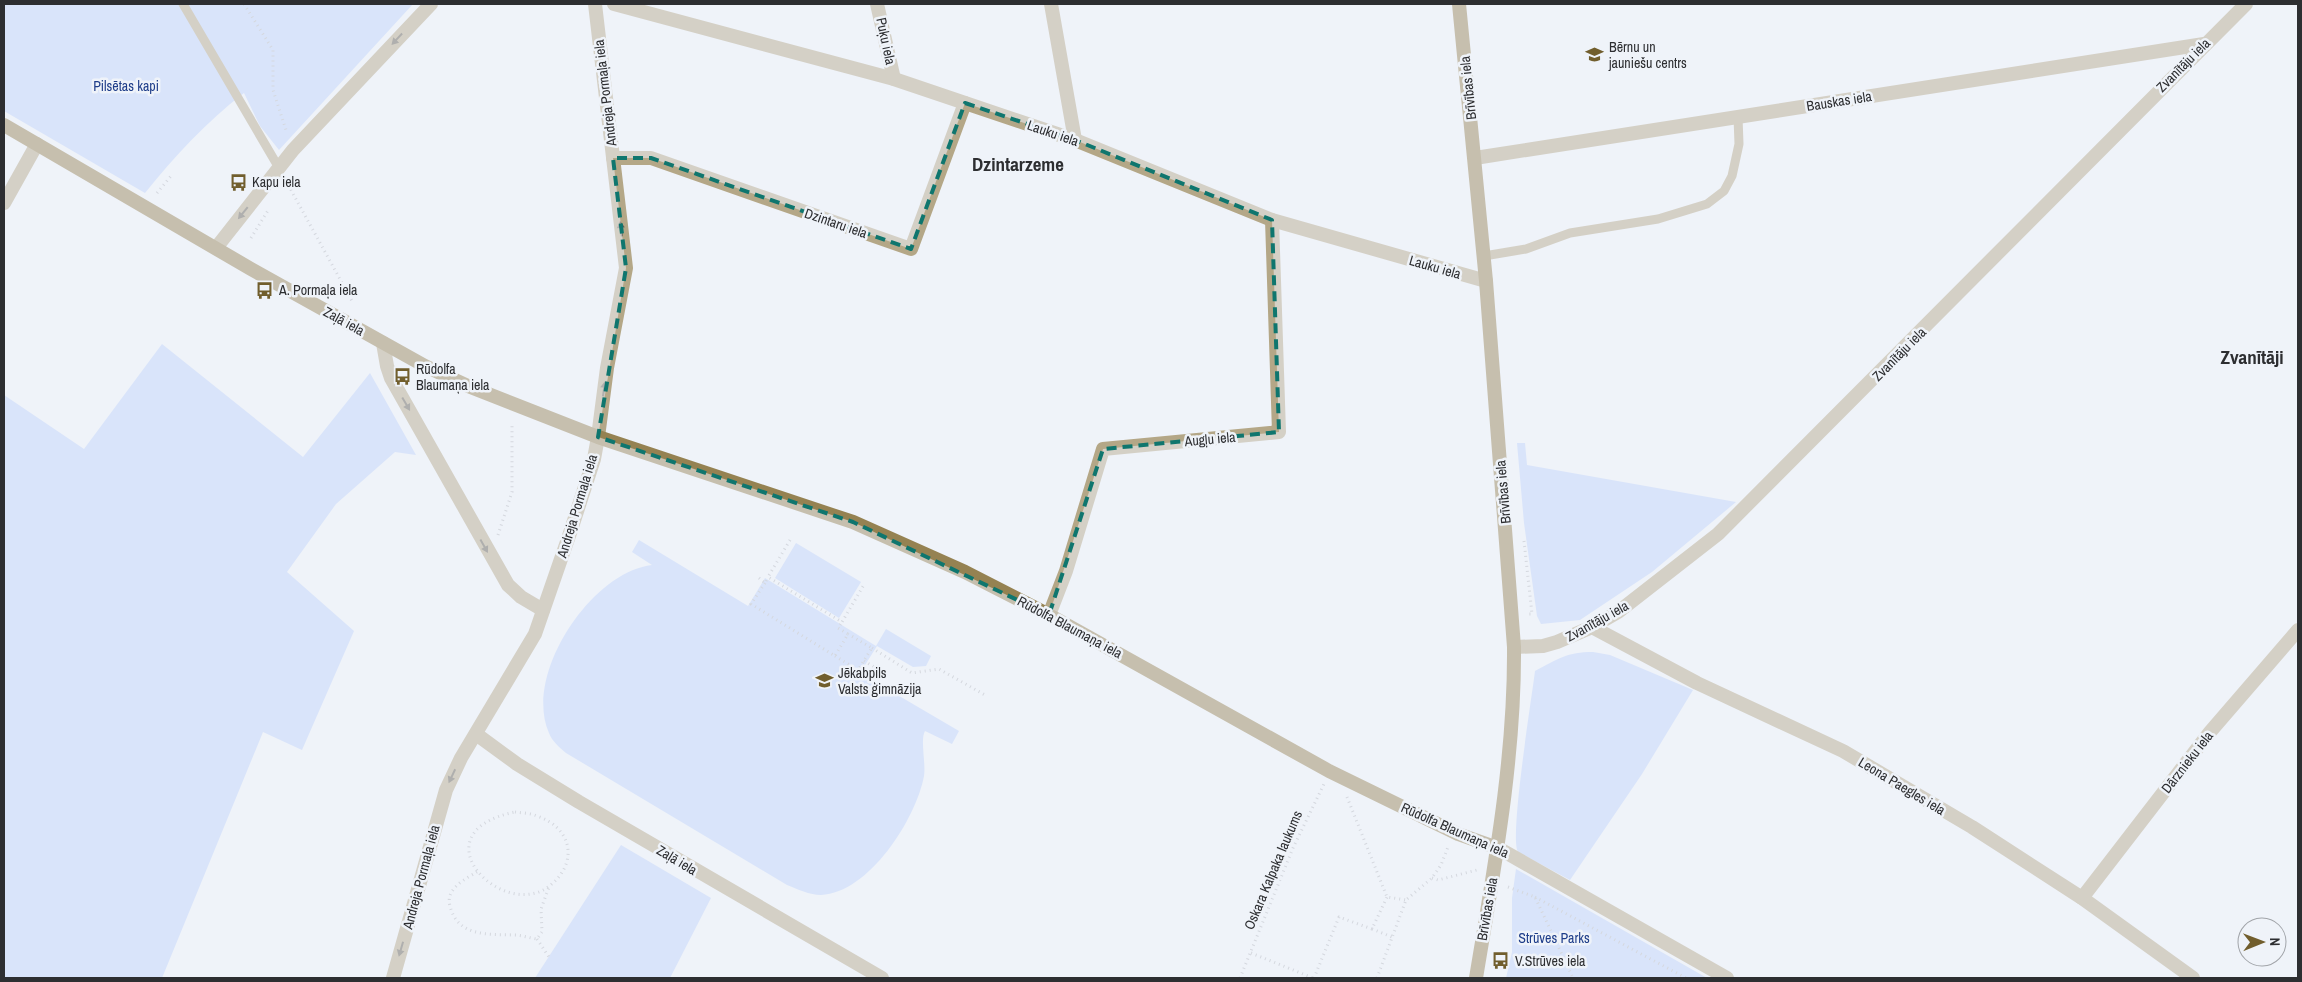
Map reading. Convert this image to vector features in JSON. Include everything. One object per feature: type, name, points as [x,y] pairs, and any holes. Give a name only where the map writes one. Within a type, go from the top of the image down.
[{"type":"main road","name":"Brīvības iela","points":[[1459,4],[1484,256],[1514,647],[1515,684],[1498,848],[1476,978]]},
{"type":"main road","name":"Zaļā iela","points":[[4,125],[383,343]]},
{"type":"main road","name":"Rūdolfa Blaumaņa iela","points":[[383,343],[468,386],[598,437],[853,522],[965,572],[1049,615],[1329,771],[1458,834],[1498,848]]},
{"type":"street","points":[[216,248],[293,150],[431,4]]},
{"type":"street","name":"Andreja Pormaļa iela","points":[[392,978],[446,790],[461,758],[535,634],[594,459],[607,368],[626,268],[595,4]]},
{"type":"street","name":"Lauku iela","points":[[614,4],[894,79],[1075,140],[1272,220],[1486,281]]},
{"type":"street","name":"Puķu iela","points":[[877,4],[894,79]]},
{"type":"street","points":[[1051,4],[1075,140]]},
{"type":"street","name":"Zvanītāju iela","points":[[1514,647],[1543,646],[1558,642],[1592,627],[1618,612],[1681,564],[1750,504],[2204,44],[2246,4]]},
{"type":"street","name":"Bauskas iela","points":[[1475,158],[2204,44]]},
{"type":"street","name":"Dzintaru iela","points":[[613,158],[651,158],[911,249],[964,103]]},
{"type":"street","points":[[4,203],[37,144]]},
{"type":"street","name":"Augļu iela","points":[[1049,615],[1066,572],[1104,449],[1279,432],[1272,220]]},
{"type":"street","points":[[383,343],[386,366],[391,378],[488,553],[508,585],[521,597],[543,610]]},
{"type":"street","name":"Leona Paegles iela","points":[[1592,627],[1697,682],[1843,751],[1972,827],[2082,898],[2194,978]]},
{"type":"street","name":"Dārznieku iela","points":[[2082,898],[2210,732],[2298,630]]},
{"type":"street","name":"Zaļā iela","points":[[476,734],[517,764],[670,850],[882,978]]},
{"type":"street","name":"Rūdolfa Blaumaņa iela","points":[[1498,848],[1726,978]]},
{"type":"lane","points":[[183,4],[279,168]]},
{"type":"lane","points":[[1484,256],[1526,249],[1570,233],[1658,219],[1708,204],[1724,191],[1732,176],[1739,144],[1738,117]]},
{"type":"path","points":[[244,4],[273,50],[273,90],[293,150]]},
{"type":"path","points":[[279,168],[352,301]]},
{"type":"path","points":[[157,193],[171,176]]},
{"type":"path","points":[[496,541],[512,492],[512,425]]},
{"type":"path","points":[[790,540],[752,604],[858,670],[872,648]]},
{"type":"path","points":[[768,577],[842,622]]},
{"type":"path","points":[[759,578],[765,583]]},
{"type":"path","points":[[865,583],[838,628],[912,673],[940,669],[985,695]]},
{"type":"path","points":[[835,656],[848,634]]},
{"type":"path","points":[[864,661],[888,675]]},
{"type":"path","name":"Oskara Kalpaka laukums","points":[[1240,978],[1293,848],[1329,771]]},
{"type":"path","points":[[1347,798],[1387,897],[1372,929]]},
{"type":"path","points":[[514,812],[536,815],[550,822],[561,832],[567,843],[568,854],[566,868],[562,876],[549,887],[533,894],[517,894],[488,884],[477,872],[469,851],[470,838],[477,828],[496,816],[514,812]]},
{"type":"path","points":[[1376,978],[1406,900],[1432,878],[1441,864],[1448,846]]},
{"type":"path","points":[[1432,878],[1438,880],[1477,870]]},
{"type":"path","points":[[477,872],[468,877],[451,892],[449,902],[457,922],[479,934],[516,935],[537,939],[549,957]]},
{"type":"path","points":[[537,939],[542,932],[541,909],[549,887]]},
{"type":"path","points":[[1508,887],[1535,897],[1686,978]]},
{"type":"path","points":[[1387,897],[1406,900]]},
{"type":"path","points":[[1535,897],[1573,978]]},
{"type":"path","points":[[1251,953],[1314,978],[1339,917],[1392,937]]},
{"type":"highlighted area","points":[[965,103],[1075,140],[1272,220],[1279,432],[1103,449],[1049,615],[853,522],[598,437],[626,268],[613,158],[651,158],[911,249]]},
{"type":"green space","name":"Pilsētas kapi","points":[[4,4],[413,4],[279,150],[260,126],[244,93],[192,140],[145,193],[4,111]]},
{"type":"green space","points":[[162,344],[303,457],[370,373],[416,455],[395,452],[336,504],[287,572],[354,631],[302,750],[263,732],[162,978],[4,978],[4,395],[84,449]]},
{"type":"green space","points":[[1517,443],[1525,443],[1527,465],[1736,502],[1652,572],[1580,620],[1541,624],[1537,616],[1524,523]]},
{"type":"green space","points":[[639,540],[748,606],[765,578],[876,646],[886,629],[931,656],[926,666],[913,667],[877,646],[860,673],[959,731],[952,744],[925,731],[923,740],[924,776],[911,812],[901,832],[888,851],[873,868],[856,882],[839,891],[821,895],[808,893],[787,885],[566,753],[552,739],[543,709],[546,683],[554,656],[568,630],[586,606],[607,586],[629,572],[652,565],[632,552]]},
{"type":"green space","points":[[796,543],[861,582],[839,618],[775,578]]},
{"type":"green space","points":[[1593,652],[1610,655],[1693,690],[1642,774],[1570,880],[1518,852],[1516,821],[1535,671],[1569,655]]},
{"type":"green space","points":[[621,845],[711,898],[670,978],[535,978]]},
{"type":"green space","name":"Strūves Parks","points":[[1516,869],[1707,978],[1506,978],[1512,952],[1512,898]]},
{"type":"place","name":"Bērnu un jauniešu centrs","points":[[1595,55]]},
{"type":"place","name":"Kapu iela","points":[[238,182]]},
{"type":"place","name":"A. Pormaļa iela","points":[[265,290]]},
{"type":"place","name":"Rūdolfa Blaumaņa iela","points":[[402,377]]},
{"type":"place","name":"Jēkabpils Valsts ģimnāzija","points":[[824,681]]},
{"type":"place","name":"V.Strūves iela","points":[[1501,961]]},
{"type":"district","name":"Dzintarzeme","points":[[1018,164]]},
{"type":"district","name":"Zvanītāji","points":[[2252,357]]}]
